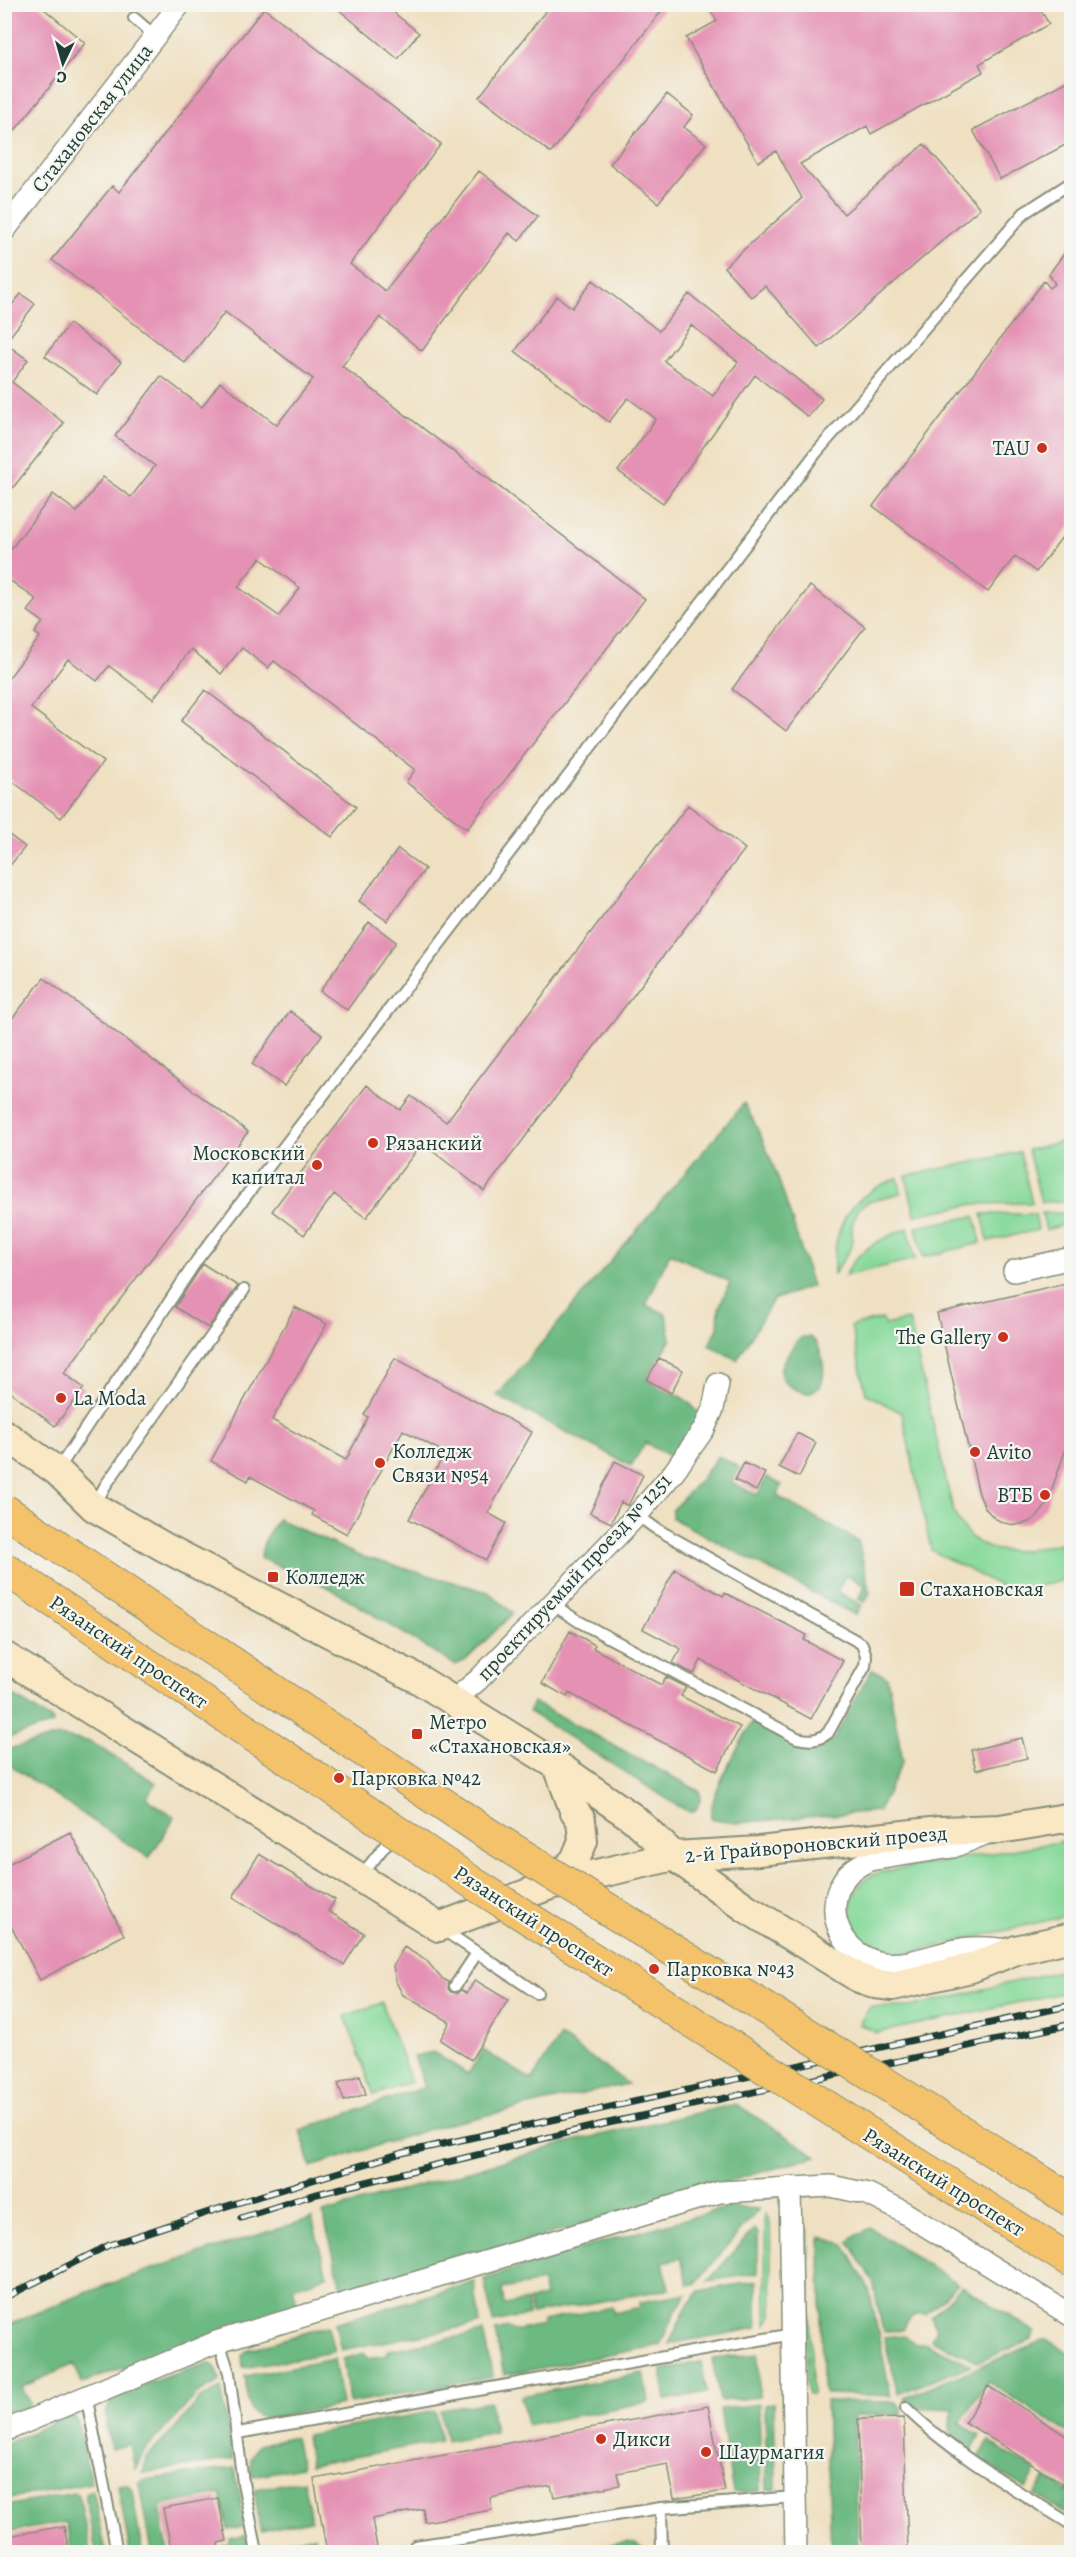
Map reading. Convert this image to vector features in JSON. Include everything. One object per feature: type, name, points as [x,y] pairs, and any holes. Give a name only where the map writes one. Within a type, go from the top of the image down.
[{"type":"main road","points":[[4,1434],[57,1471],[94,1507],[164,1547],[454,1700],[558,1766],[633,1818],[674,1856]]},
{"type":"main road","points":[[4,1510],[488,1833],[1071,2201]]},
{"type":"main road","name":"Рязанский проспект","points":[[4,1568],[476,1885],[1071,2262]]},
{"type":"main road","points":[[4,1656],[439,1927],[550,1885],[674,1856]]},
{"type":"main road","points":[[550,1885],[575,1860],[583,1841],[584,1831],[558,1766]]},
{"type":"main road","name":"2-й Грайвороновский проезд","points":[[674,1856],[759,1851],[940,1831],[1000,1829],[1071,1817]]},
{"type":"main road","name":"2-й Грайвороновский проезд","points":[[674,1856],[755,1913],[859,1978],[875,1984],[893,1986],[971,1968],[1016,1950],[1071,1937]]},
{"type":"street","name":"Стахановская улица","points":[[4,231],[180,4]]},
{"type":"street","points":[[1014,1271],[1071,1258]]},
{"type":"street","name":"проектируемый проезд № 1251","points":[[454,1700],[478,1680],[552,1604],[637,1515],[674,1472],[704,1429],[713,1409],[718,1384]]},
{"type":"street","points":[[1000,1829],[953,1847],[870,1860],[860,1865],[844,1878],[840,1887],[837,1897],[837,1920],[840,1932],[855,1953],[866,1959],[884,1963],[897,1964],[969,1948],[1016,1950]]},
{"type":"street","points":[[4,2431],[219,2341],[720,2192],[831,2186],[868,2194],[900,2210],[1071,2316]]},
{"type":"street","points":[[790,2187],[796,2553]]},
{"type":"lane","points":[[134,18],[155,36]]},
{"type":"lane","points":[[57,1471],[197,1260],[816,453],[1024,213],[1071,182]]},
{"type":"lane","points":[[94,1507],[105,1486],[244,1290]]},
{"type":"lane","points":[[552,1604],[578,1621],[797,1738],[810,1741],[820,1739],[828,1733],[865,1666],[866,1656],[862,1644],[655,1528],[637,1515]]},
{"type":"lane","points":[[360,1877],[387,1843]]},
{"type":"lane","points":[[439,1927],[537,1993]]},
{"type":"lane","points":[[455,1986],[477,1953]]},
{"type":"lane","points":[[238,2433],[793,2334]]},
{"type":"lane","points":[[219,2341],[229,2373],[243,2482],[257,2553]]},
{"type":"lane","points":[[86,2395],[117,2553]]},
{"type":"lane","points":[[906,2408],[935,2434],[970,2460],[1071,2525]]},
{"type":"lane","points":[[416,2553],[415,2546],[661,2508],[794,2496]]},
{"type":"lane","points":[[661,2508],[662,2553]]},
{"type":"green space","points":[[744,1103],[775,1169],[812,1286],[773,1300],[737,1360],[709,1345],[718,1328],[719,1308],[730,1282],[670,1253],[646,1305],[666,1314],[671,1339],[647,1380],[684,1399],[691,1404],[699,1416],[676,1459],[645,1443],[631,1466],[497,1396]]},
{"type":"green space","points":[[1071,1139],[1071,1201],[1041,1202],[1028,1150]]},
{"type":"green space","points":[[1020,1152],[1032,1203],[974,1204],[915,1215],[906,1176]]},
{"type":"green space","points":[[898,1178],[901,1193],[868,1202],[859,1208],[852,1225],[852,1246],[834,1274],[837,1240],[848,1214],[868,1193]]},
{"type":"green space","points":[[1042,1213],[1071,1213],[1071,1223],[1046,1230]]},
{"type":"green space","points":[[982,1214],[1035,1214],[1038,1230],[988,1241]]},
{"type":"green space","points":[[975,1216],[981,1243],[923,1257],[916,1227]]},
{"type":"green space","points":[[908,1228],[915,1259],[845,1276],[863,1252]]},
{"type":"green space","points":[[882,1319],[884,1325],[909,1320],[953,1510],[962,1527],[973,1539],[986,1547],[1000,1550],[1031,1549],[1064,1542],[1071,1579],[1011,1592],[931,1550],[902,1413],[866,1394],[851,1326]]},
{"type":"green space","points":[[803,1337],[810,1337],[818,1346],[823,1368],[820,1387],[809,1393],[789,1386],[781,1373],[785,1359],[795,1343]]},
{"type":"green space","points":[[718,1456],[739,1467],[732,1483],[757,1495],[767,1477],[782,1485],[777,1496],[858,1541],[870,1592],[865,1602],[858,1599],[865,1585],[846,1575],[837,1592],[862,1605],[855,1615],[672,1518],[672,1510]]},
{"type":"green space","points":[[278,1519],[357,1555],[488,1592],[513,1613],[466,1660],[455,1665],[330,1588],[260,1558],[265,1538]]},
{"type":"green space","points":[[872,1669],[887,1677],[903,1761],[878,1811],[736,1823],[711,1818],[711,1808],[720,1783],[752,1722],[793,1743],[813,1747],[824,1745],[834,1739]]},
{"type":"green space","points":[[4,1690],[52,1720],[53,1724],[5,1739]]},
{"type":"green space","points":[[533,1702],[699,1791],[701,1798],[696,1810],[690,1812],[680,1807],[529,1712]]},
{"type":"green space","points":[[59,1736],[91,1742],[156,1783],[146,1798],[175,1817],[149,1858],[5,1762],[5,1750]]},
{"type":"green space","points":[[1071,1840],[1071,1915],[921,1950],[882,1955],[859,1941],[853,1932],[849,1916],[852,1898],[860,1885],[872,1875]]},
{"type":"green space","points":[[1071,1968],[1071,1991],[877,2033],[859,2024],[870,2007],[910,2007]]},
{"type":"green space","points":[[382,2003],[411,2082],[374,2095],[345,2016]]},
{"type":"green space","points":[[560,2036],[628,2084],[435,2127],[311,2167],[300,2130],[425,2087],[414,2056],[433,2052],[468,2074],[483,2050],[532,2080]]},
{"type":"green space","points":[[736,2104],[817,2156],[343,2294],[323,2213],[570,2142]]},
{"type":"green space","points":[[728,2207],[759,2209],[695,2284],[688,2285],[681,2258],[663,2262],[669,2289],[532,2314],[529,2300],[545,2297],[542,2282],[502,2289],[504,2305],[527,2301],[529,2315],[493,2322],[484,2279],[564,2253]]},
{"type":"green space","points":[[765,2214],[770,2221],[772,2317],[766,2324]]},
{"type":"green space","points":[[312,2218],[327,2276],[293,2287],[298,2308],[218,2333],[82,2383],[74,2364],[22,2387],[30,2405],[5,2417],[5,2327],[118,2281]]},
{"type":"green space","points":[[808,2228],[812,2394],[808,2394],[803,2247]]},
{"type":"green space","points":[[870,2228],[958,2284],[926,2314],[912,2316],[904,2329],[883,2332],[873,2282],[849,2241]]},
{"type":"green space","points":[[754,2229],[758,2233],[758,2273],[708,2281]]},
{"type":"green space","points":[[820,2237],[844,2244],[869,2289],[891,2396],[826,2394],[822,2387]]},
{"type":"green space","points":[[757,2281],[757,2328],[669,2344],[687,2306],[700,2291]]},
{"type":"green space","points":[[474,2282],[480,2324],[341,2350],[335,2323]]},
{"type":"green space","points":[[962,2286],[1035,2332],[1030,2340],[979,2362],[931,2340],[936,2329],[931,2317]]},
{"type":"green space","points":[[687,2294],[676,2310],[660,2345],[504,2375],[495,2331],[509,2328],[513,2331],[542,2325],[542,2321],[612,2307],[614,2313],[641,2307],[640,2302]]},
{"type":"green space","points":[[328,2326],[334,2352],[243,2368],[242,2356],[247,2350]]},
{"type":"green space","points":[[483,2332],[493,2377],[349,2403],[343,2359],[365,2353],[367,2358],[388,2355],[388,2350]]},
{"type":"green space","points":[[905,2335],[915,2344],[927,2344],[972,2365],[898,2394],[884,2337]]},
{"type":"green space","points":[[1046,2339],[1071,2354],[1071,2435],[987,2381],[960,2423],[980,2436],[970,2453],[950,2436],[954,2409],[909,2407],[904,2398]]},
{"type":"green space","points":[[758,2354],[759,2397],[720,2401],[712,2359]]},
{"type":"green space","points":[[334,2359],[342,2405],[268,2419],[260,2417],[251,2409],[247,2398],[245,2376]]},
{"type":"green space","points":[[701,2362],[707,2392],[666,2400],[661,2370]]},
{"type":"green space","points":[[208,2363],[217,2369],[220,2381],[197,2394],[143,2453],[135,2470],[130,2444],[111,2449],[106,2426],[106,2412],[108,2405],[118,2393]]},
{"type":"green space","points":[[644,2373],[649,2402],[527,2425],[521,2396]]},
{"type":"green space","points":[[221,2388],[233,2459],[143,2473],[147,2457],[176,2428],[200,2398]]},
{"type":"green space","points":[[826,2401],[896,2402],[902,2409],[902,2414],[854,2416],[858,2552],[831,2552]]},
{"type":"green space","points":[[490,2402],[495,2432],[446,2441],[440,2410]]},
{"type":"green space","points":[[774,2403],[776,2490],[767,2490],[765,2404]]},
{"type":"green space","points":[[759,2404],[761,2491],[733,2493],[720,2409]]},
{"type":"green space","points":[[435,2411],[441,2441],[310,2465],[306,2435]]},
{"type":"green space","points":[[68,2416],[76,2418],[78,2423],[91,2483],[5,2499],[5,2444]]},
{"type":"green space","points":[[295,2437],[301,2467],[252,2476],[250,2459],[257,2446]]},
{"type":"green space","points":[[989,2441],[1036,2471],[1026,2489],[978,2459]]},
{"type":"green space","points":[[235,2468],[245,2527],[228,2530],[221,2494],[160,2506],[168,2552],[151,2552],[139,2483],[143,2480]]},
{"type":"green space","points":[[1046,2477],[1067,2491],[1071,2485],[1071,2517],[1035,2495]]},
{"type":"green space","points":[[303,2480],[311,2520],[261,2531],[254,2489]]},
{"type":"green space","points":[[128,2484],[132,2491],[142,2552],[130,2552],[118,2485]]},
{"type":"green space","points":[[93,2490],[106,2552],[96,2552],[86,2500],[86,2494]]},
{"type":"green space","points":[[74,2493],[79,2495],[90,2552],[72,2552],[66,2522],[5,2533],[5,2506]]},
{"type":"green space","points":[[246,2535],[249,2552],[223,2552],[222,2546],[230,2544],[230,2539]]},
{"type":"green space","points":[[314,2536],[317,2552],[265,2552],[263,2545]]},
{"type":"green space","points":[[627,2542],[636,2544],[647,2552],[600,2552],[597,2547]]},
{"type":"building","points":[[13,4],[38,4],[85,43],[4,144],[4,16]]},
{"type":"building","points":[[332,4],[383,4],[419,33],[398,59]]},
{"type":"building","points":[[551,4],[667,4],[551,153],[479,97]]},
{"type":"building","points":[[720,4],[1037,4],[1049,24],[979,64],[983,72],[871,134],[867,126],[800,164],[844,214],[924,144],[980,208],[819,348],[765,286],[751,297],[724,267],[802,198],[776,151],[758,162],[686,38],[717,21],[710,10]]},
{"type":"building","points":[[264,8],[441,144],[350,264],[385,291],[479,171],[538,216],[519,241],[509,233],[422,351],[380,317],[342,366],[645,599],[467,829],[406,782],[415,770],[274,661],[268,668],[242,648],[221,674],[191,649],[153,699],[109,666],[97,681],[68,659],[31,708],[103,762],[61,818],[4,775],[4,684],[40,637],[35,633],[43,622],[28,611],[37,600],[4,576],[4,558],[53,494],[77,512],[103,477],[131,497],[155,466],[115,436],[161,376],[202,407],[220,382],[277,425],[313,379],[225,312],[185,363],[52,260],[112,186],[119,192]],"holes":[[[260,558],[300,588],[279,616],[238,587]]]},
{"type":"building","points":[[1071,79],[1071,142],[1000,179],[973,130]]},
{"type":"building","points":[[667,94],[693,115],[684,127],[706,144],[658,203],[610,164]]},
{"type":"building","points":[[1071,244],[1071,525],[1036,572],[1015,556],[988,592],[873,506],[1044,281],[1050,288],[1055,284],[1049,274]]},
{"type":"building","points":[[593,280],[659,331],[689,294],[822,399],[808,417],[755,375],[663,503],[618,471],[656,419],[628,398],[609,422],[515,351],[557,296],[572,308]],"holes":[[[691,325],[738,362],[713,396],[664,361]]]},
{"type":"building","points":[[21,294],[35,304],[5,343],[28,360],[12,382],[64,423],[4,499],[4,314]]},
{"type":"building","points":[[69,324],[121,362],[97,395],[45,356]]},
{"type":"building","points":[[810,586],[865,627],[786,731],[732,689]]},
{"type":"building","points":[[205,690],[356,807],[332,837],[181,721]]},
{"type":"building","points":[[688,805],[745,849],[484,1191],[422,1143],[366,1218],[334,1194],[304,1235],[272,1211],[367,1085],[400,1110],[411,1096],[446,1122]]},
{"type":"building","points":[[4,831],[25,847],[4,873]]},
{"type":"building","points":[[398,849],[425,869],[387,921],[359,901]]},
{"type":"building","points":[[369,922],[396,942],[347,1010],[320,991]]},
{"type":"building","points":[[44,978],[248,1132],[64,1373],[84,1388],[55,1426],[4,1387],[4,1029]]},
{"type":"building","points":[[290,1011],[322,1035],[284,1086],[252,1064]]},
{"type":"building","points":[[203,1264],[238,1286],[208,1328],[175,1307]]},
{"type":"building","points":[[1071,1282],[1071,1434],[1046,1506],[1029,1522],[1016,1525],[1004,1523],[994,1518],[985,1508],[979,1494],[937,1313]]},
{"type":"building","points":[[295,1307],[327,1324],[272,1420],[346,1460],[368,1417],[364,1415],[395,1358],[532,1432],[488,1513],[506,1523],[486,1560],[409,1519],[445,1453],[403,1430],[347,1534],[312,1515],[314,1511],[250,1476],[248,1481],[211,1461]]},
{"type":"building","points":[[659,1358],[683,1370],[671,1393],[647,1380]]},
{"type":"building","points":[[797,1433],[816,1443],[799,1477],[779,1467]]},
{"type":"building","points":[[615,1461],[643,1475],[628,1506],[621,1502],[611,1523],[590,1513]]},
{"type":"building","points":[[744,1463],[765,1473],[756,1491],[735,1480]]},
{"type":"building","points":[[675,1569],[723,1596],[725,1593],[807,1635],[804,1640],[843,1661],[811,1719],[701,1660],[694,1674],[673,1663],[681,1649],[643,1629]]},
{"type":"building","points":[[570,1631],[595,1645],[593,1648],[661,1685],[666,1677],[686,1687],[681,1696],[740,1727],[717,1771],[569,1693],[567,1697],[542,1683]]},
{"type":"building","points":[[1022,1738],[1027,1758],[976,1770],[971,1750]]},
{"type":"building","points":[[70,1832],[124,1935],[40,1980],[4,1913],[4,1866]]},
{"type":"building","points":[[259,1854],[335,1900],[328,1911],[364,1933],[344,1965],[233,1897]]},
{"type":"building","points":[[404,1947],[427,1961],[441,1978],[449,1982],[448,1989],[451,1992],[458,1993],[462,1990],[467,1993],[475,1980],[508,2000],[471,2060],[440,2040],[450,2022],[403,1995],[396,1982],[393,1966]]},
{"type":"building","points":[[360,2075],[366,2094],[344,2101],[338,2083]]},
{"type":"building","points":[[988,2386],[1071,2439],[1071,2489],[965,2422]]},
{"type":"building","points":[[708,2406],[725,2491],[674,2499],[668,2464],[617,2473],[620,2485],[554,2497],[551,2486],[490,2498],[492,2510],[425,2522],[423,2509],[372,2519],[378,2553],[327,2553],[314,2479]]},
{"type":"building","points":[[904,2418],[908,2553],[862,2553],[858,2419]]},
{"type":"building","points":[[218,2498],[227,2541],[218,2543],[220,2553],[172,2553],[163,2508]]},
{"type":"building","points":[[64,2526],[69,2553],[11,2553],[8,2536]]},
{"type":"railway","points":[[4,2298],[109,2245],[227,2206],[402,2153],[1072,2005]]},
{"type":"railway","points":[[241,2218],[309,2196],[599,2125],[1072,2024]]},
{"type":"place","name":"TAU","points":[[1042,448]]},
{"type":"place","name":"Рязанский","points":[[373,1143]]},
{"type":"place","name":"Московский капитал","points":[[317,1165]]},
{"type":"place","name":"The Gallery","points":[[1003,1337]]},
{"type":"place","name":"La Moda","points":[[61,1398]]},
{"type":"place","name":"Avito","points":[[975,1452]]},
{"type":"place","name":"Колледж Связи №54","points":[[380,1463]]},
{"type":"place","name":"ВТБ","points":[[1045,1495]]},
{"type":"place","name":"Колледж","points":[[273,1577]]},
{"type":"place","name":"Стахановская","points":[[907,1589]]},
{"type":"place","name":"Метро «Стахановская»","points":[[417,1734]]},
{"type":"place","name":"Парковка №42","points":[[339,1778]]},
{"type":"place","name":"Парковка №43","points":[[654,1969]]},
{"type":"place","name":"Дикси","points":[[601,2439]]},
{"type":"place","name":"Шаурмагия","points":[[706,2452]]}]
